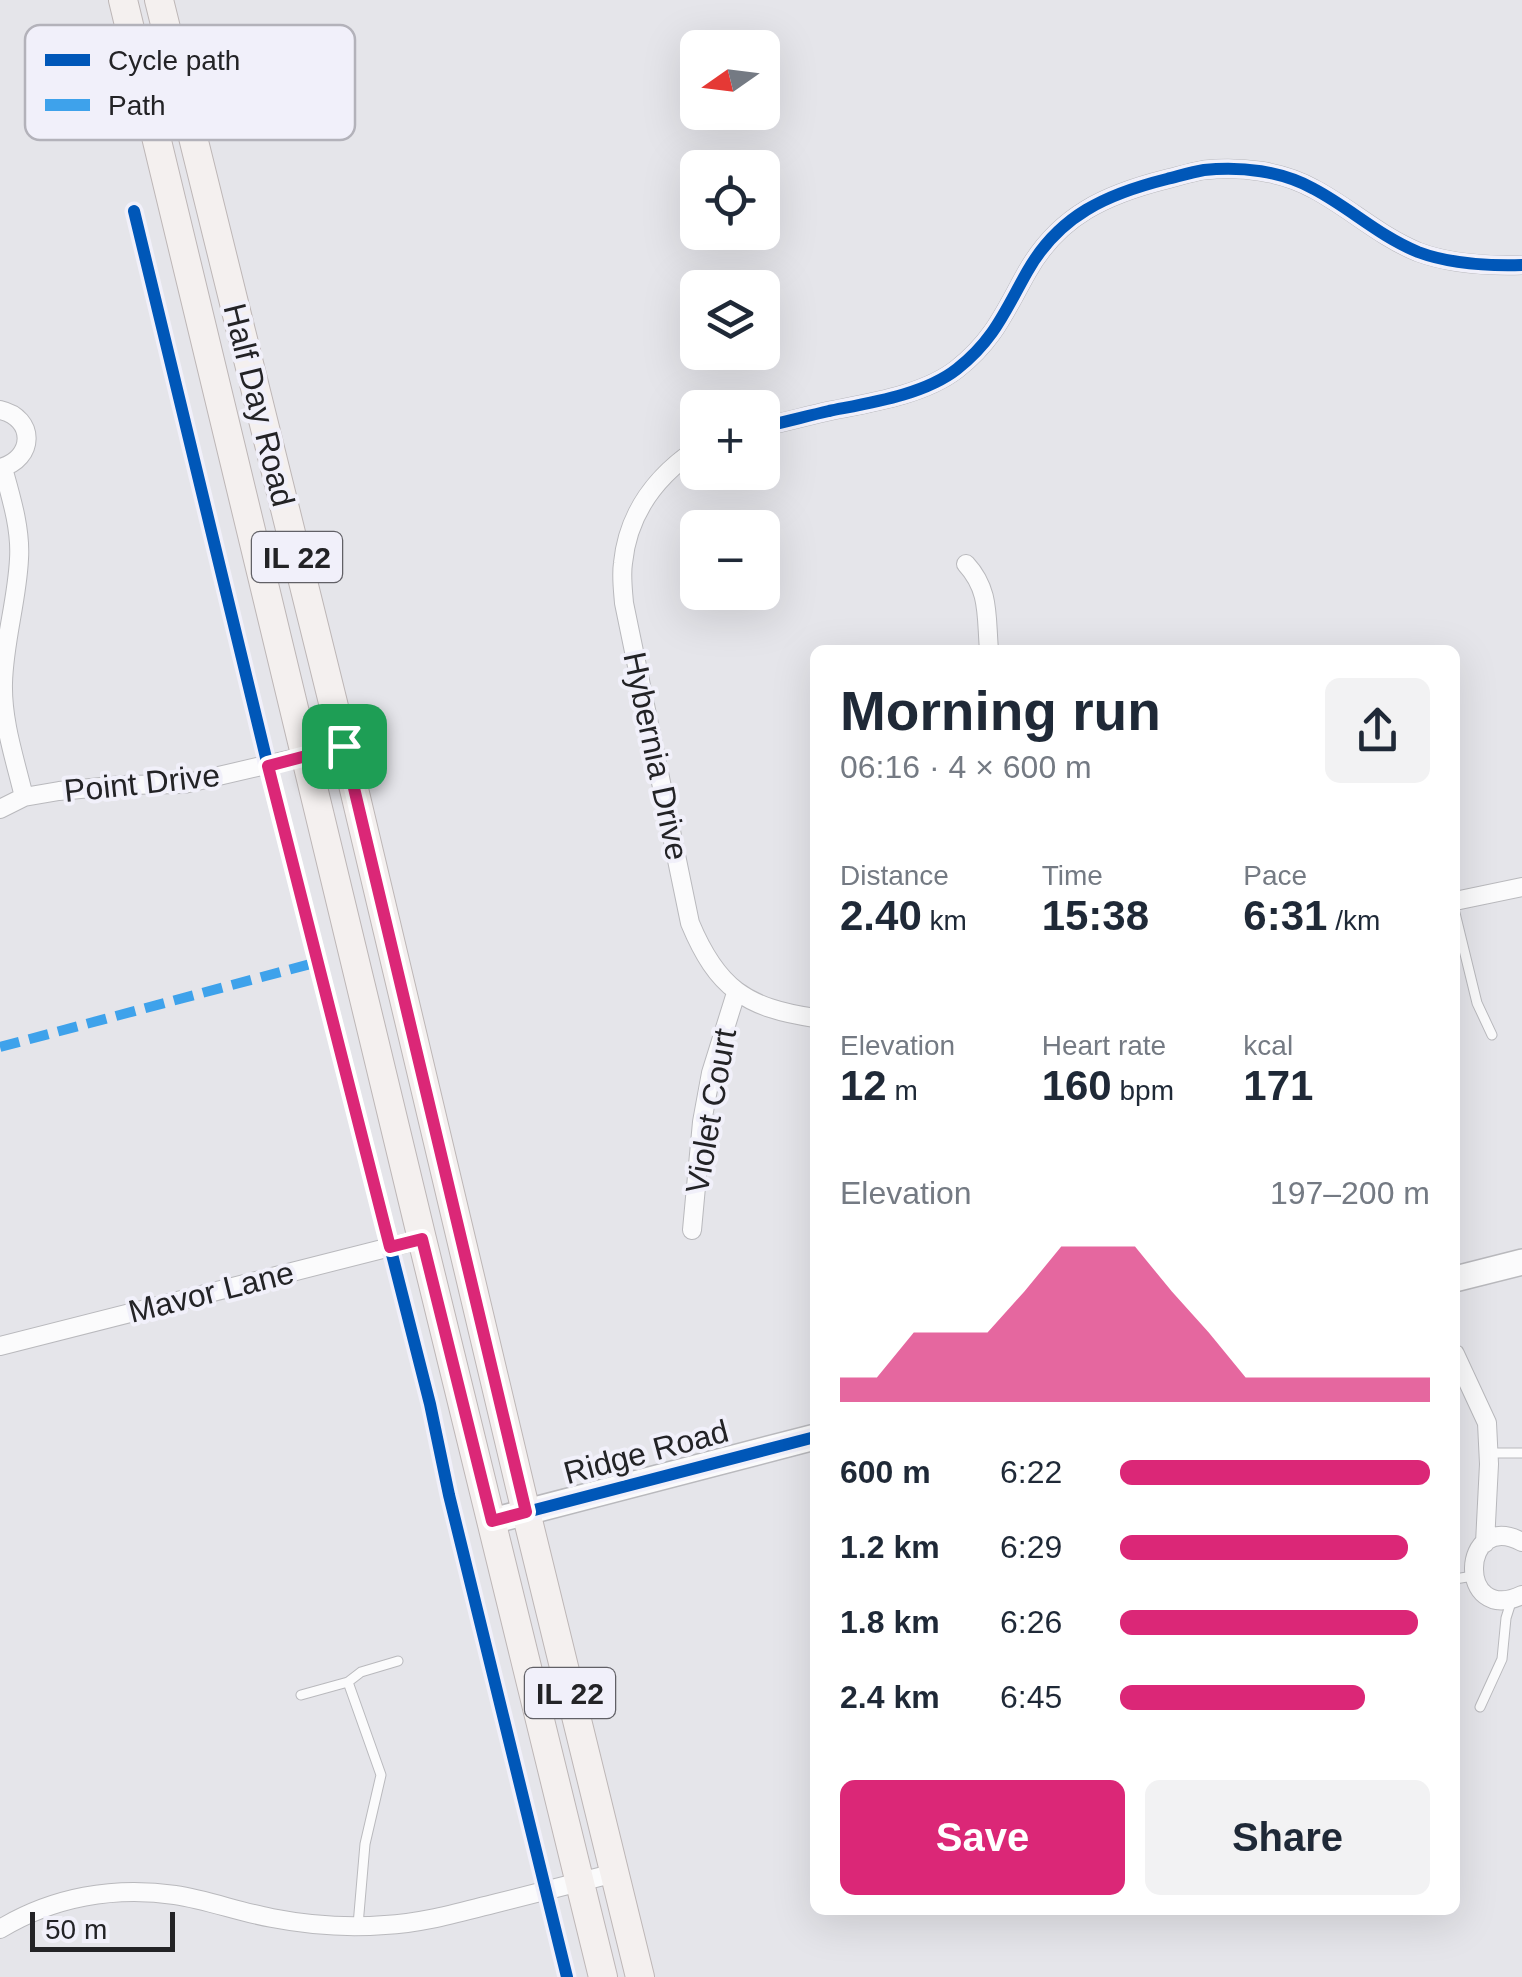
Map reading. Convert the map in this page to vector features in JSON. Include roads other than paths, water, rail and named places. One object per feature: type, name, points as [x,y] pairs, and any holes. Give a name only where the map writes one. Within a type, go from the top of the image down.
[{"type":"main road","name":"Half Day Road","points":[[123,0],[129,25]]},
{"type":"main road","name":"Half Day Road","points":[[159,0],[165,25]]},
{"type":"main road","name":"Half Day Road","points":[[157,140],[603,1977]]},
{"type":"main road","name":"Half Day Road","points":[[194,140],[640,1977]]},
{"type":"street","points":[[780,423],[876,402],[931,384],[954,371],[996,330],[1037,256],[1066,224],[1096,203],[1127,189],[1202,170],[1277,174],[1314,188],[1376,231],[1420,252],[1491,266],[1522,265]]},
{"type":"street","points":[[0,410],[16,416],[26,431],[27,441],[20,458],[2,468],[16,522],[19,559],[6,646],[4,718],[24,797]]},
{"type":"street","name":"Hybernia Drive","points":[[680,460],[646,496],[627,538],[622,565],[624,602],[690,923],[700,946],[736,994]]},
{"type":"street","points":[[966,564],[979,578],[989,645]]},
{"type":"street","name":"Point Drive","points":[[0,809],[24,797],[59,791],[184,784],[344,746]]},
{"type":"street","points":[[1460,900],[1522,886]]},
{"type":"street","points":[[736,994],[768,1008],[810,1017]]},
{"type":"street","name":"Violet Court","points":[[692,1230],[705,1106],[722,1032],[736,994]]},
{"type":"street","name":"Mavor Lane","points":[[0,1346],[422,1239]]},
{"type":"street","points":[[1460,1277],[1522,1262]]},
{"type":"street","points":[[1460,1365],[1487,1422],[1488,1453],[1485,1542],[1464,1578],[1492,1598],[1517,1597]]},
{"type":"street","name":"Ridge Road","points":[[492,1521],[810,1438]]},
{"type":"street","points":[[1485,1542],[1504,1536],[1522,1542]]},
{"type":"street","points":[[0,1928],[26,1913],[65,1900],[138,1891],[178,1895],[298,1922],[384,1926],[430,1920],[615,1872]]},
{"type":"lane","points":[[1460,932],[1478,1003],[1492,1035]]},
{"type":"lane","points":[[1488,1453],[1522,1453]]},
{"type":"lane","points":[[1480,1707],[1502,1659],[1506,1618],[1517,1597]]},
{"type":"lane","points":[[301,1695],[348,1682],[361,1672],[398,1661]]},
{"type":"lane","points":[[348,1682],[381,1774],[360,1880],[358,1925]]}]
